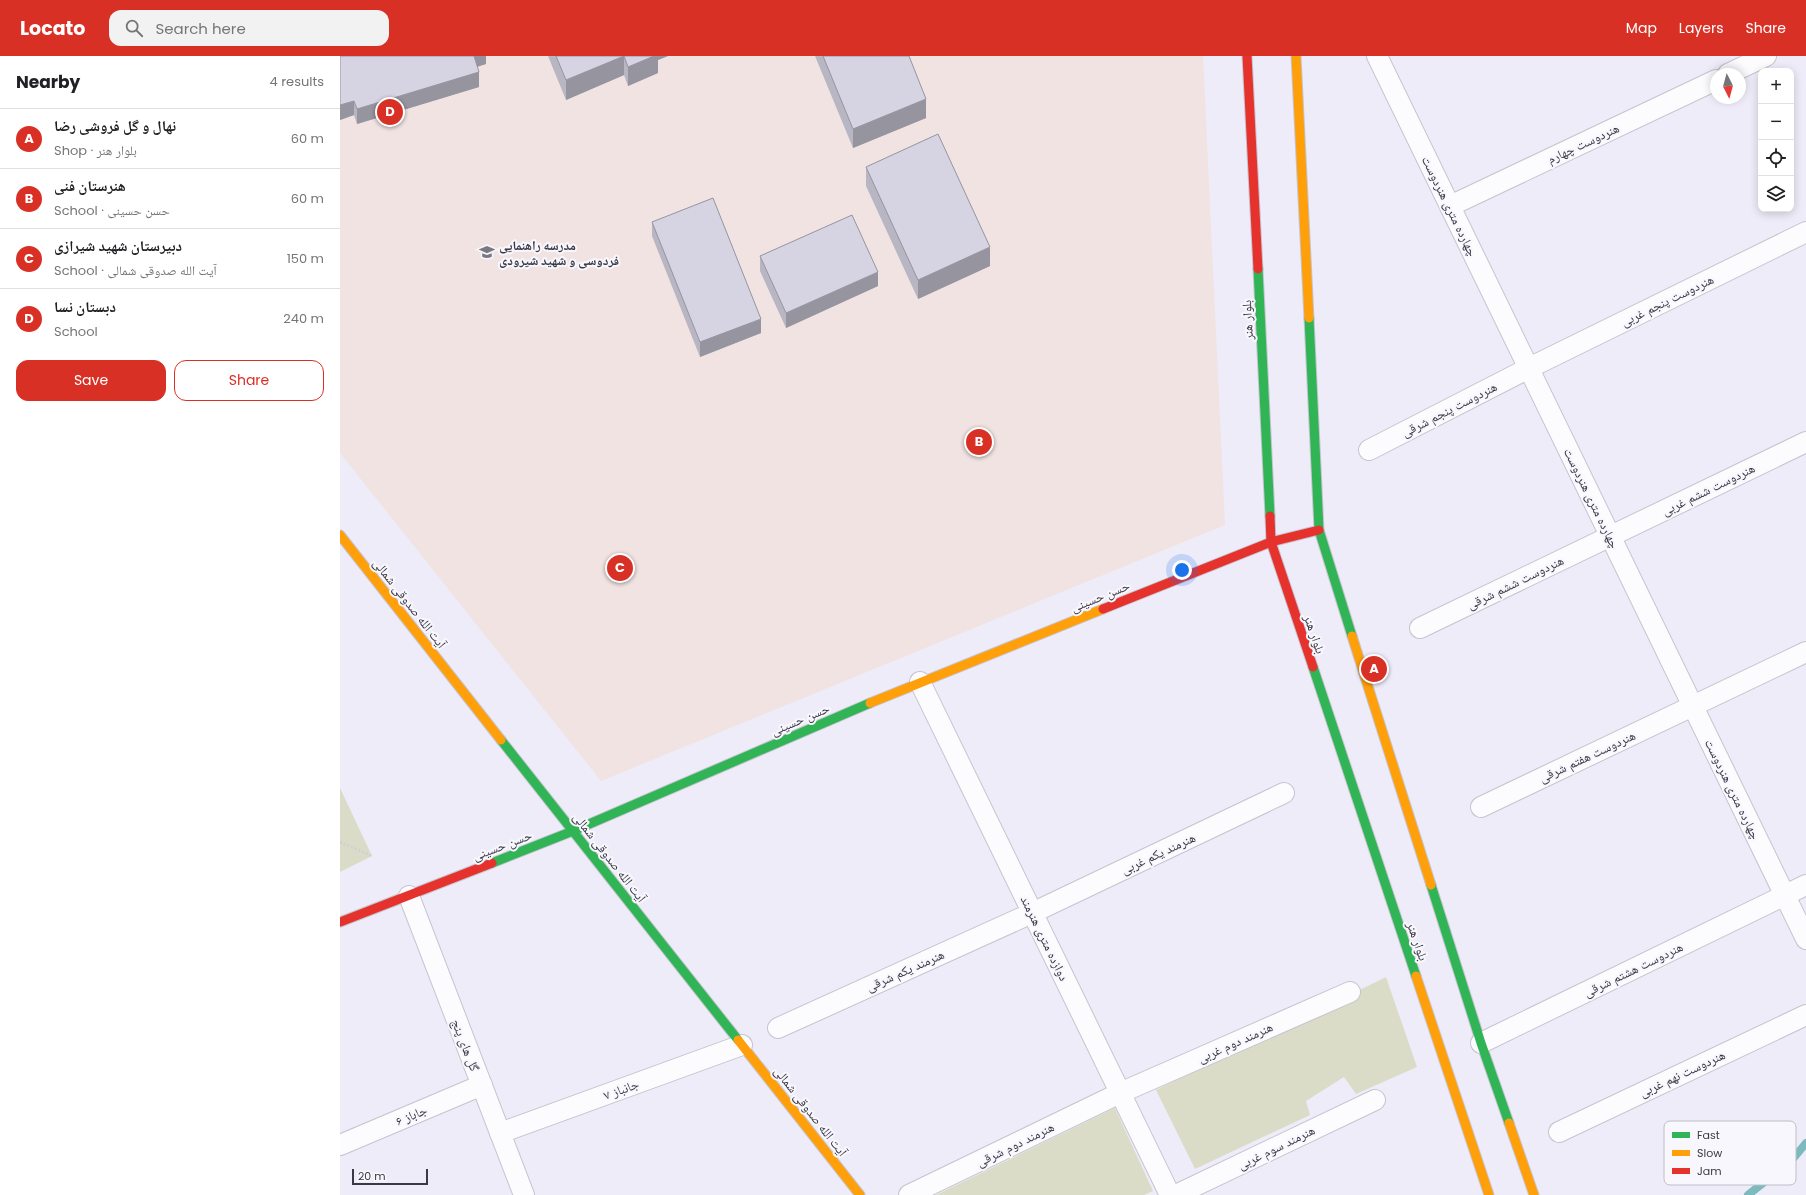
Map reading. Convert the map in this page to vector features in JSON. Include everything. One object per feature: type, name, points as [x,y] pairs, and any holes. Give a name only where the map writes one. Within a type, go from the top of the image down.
[{"type":"main road","name":"بلوار هنر","points":[[1247,56],[1270,542],[1489,1195]]},
{"type":"main road","points":[[1296,56],[1319,530],[1480,1043],[1534,1195]]},
{"type":"main road","name":"حسن حسینی","points":[[340,922],[573,831],[920,682],[1270,542],[1319,530]]},
{"type":"main road","name":"آیت الله صدوقی شمالی","points":[[340,535],[860,1195]]},
{"type":"street","name":"چهارده متری هنردوست","points":[[1377,56],[1806,939]]},
{"type":"street","points":[[1741,68],[1766,56]]},
{"type":"street","name":"هنردوست چهارم","points":[[1450,206],[1710,83]]},
{"type":"street","name":"هنردوست پنجم غربی","points":[[1529,368],[1806,232]]},
{"type":"street","name":"هنردوست پنجم شرقی","points":[[1368,450],[1529,368]]},
{"type":"street","name":"هنردوست ششم غربی","points":[[1610,536],[1806,442]]},
{"type":"street","name":"هنردوست ششم شرقی","points":[[1420,628],[1610,536]]},
{"type":"street","name":"هنردوست هفتم شرقی","points":[[1481,807],[1806,652]]},
{"type":"street","name":"دوازده متری هنرمند","points":[[920,682],[1170,1195]]},
{"type":"street","name":"هنرمند یکم غربی","points":[[1032,912],[1284,793]]},
{"type":"street","name":"هنردوست هشتم شرقی","points":[[1480,1043],[1806,885]]},
{"type":"street","name":"گل های پنج","points":[[409,896],[524,1195]]},
{"type":"street","name":"هنرمند یکم شرقی","points":[[778,1028],[1032,912]]},
{"type":"street","name":"هنرمند دوم غربی","points":[[1120,1093],[1350,992]]},
{"type":"street","name":"هنردوست نهم غربی","points":[[1559,1132],[1806,1015]]},
{"type":"street","name":"جانباز ۷","points":[[500,1133],[742,1045]]},
{"type":"street","name":"جاباز ۶","points":[[340,1145],[482,1085]]},
{"type":"street","name":"هنرمند دوم شرقی","points":[[909,1195],[1120,1093]]},
{"type":"street","name":"هنرمند سوم غربی","points":[[1176,1195],[1376,1100]]},
{"type":"path","points":[[340,842],[372,856]]},
{"type":"shaded area","points":[[340,56],[1203,56],[1225,525],[601,781],[340,453]]},
{"type":"green space","points":[[340,788],[372,856],[340,872]]},
{"type":"green space","points":[[1386,977],[1417,1067],[1356,1094],[1344,1077],[1306,1101],[1310,1115],[1195,1169],[1156,1090]]},
{"type":"green space","points":[[1115,1108],[1153,1191],[1144,1195],[936,1195]]},
{"type":"building","points":[[340,56],[474,56],[479,72],[357,109],[354,101],[340,105]]},
{"type":"building","points":[[556,56],[624,56],[566,80]]},
{"type":"building","points":[[624,56],[654,56],[628,67]]},
{"type":"building","points":[[823,56],[909,56],[926,99],[853,129]]},
{"type":"building","points":[[938,134],[990,247],[918,280],[866,167]]},
{"type":"building","points":[[713,198],[761,319],[700,342],[652,222]]},
{"type":"building","points":[[852,215],[878,272],[786,313],[760,256]]},
{"type":"waterway","points":[[1796,1155],[1806,1143]]},
{"type":"waterway","points":[[1748,1195],[1761,1185]]},
{"type":"traffic: fast","points":[[1258,269],[1270,516]]},
{"type":"traffic: fast","points":[[1309,318],[1319,530],[1352,636]]},
{"type":"traffic: fast","points":[[1313,667],[1416,976]]},
{"type":"traffic: fast","points":[[492,863],[573,831],[870,703]]},
{"type":"traffic: fast","points":[[501,740],[738,1040]]},
{"type":"traffic: fast","points":[[1431,885],[1481,1043],[1509,1123]]},
{"type":"traffic: slow","points":[[1296,56],[1309,318]]},
{"type":"traffic: slow","points":[[340,535],[501,740]]},
{"type":"traffic: slow","points":[[870,703],[1103,609]]},
{"type":"traffic: slow","points":[[1352,636],[1431,885]]},
{"type":"traffic: slow","points":[[1416,976],[1489,1195]]},
{"type":"traffic: slow","points":[[738,1040],[860,1195]]},
{"type":"traffic: slow","points":[[1509,1123],[1534,1195]]},
{"type":"traffic: jam","points":[[1247,56],[1258,269]]},
{"type":"traffic: jam","points":[[1270,516],[1271,542],[1313,667]]},
{"type":"traffic: jam","points":[[1103,609],[1271,542],[1319,530]]},
{"type":"traffic: jam","points":[[340,922],[492,863]]},
{"type":"place","name":"دبستان نسا","points":[[390,112]]},
{"type":"place","name":"مدرسه راهنمایی فردوسی و شهید شیرودی","points":[[487,252]]},
{"type":"place","name":"هنرستان فنی","points":[[979,442]]},
{"type":"place","name":"دبیرستان شهید شیرازی","points":[[620,568]]},
{"type":"place","name":"نهال و گل فروشی رضا","points":[[1374,669]]}]
